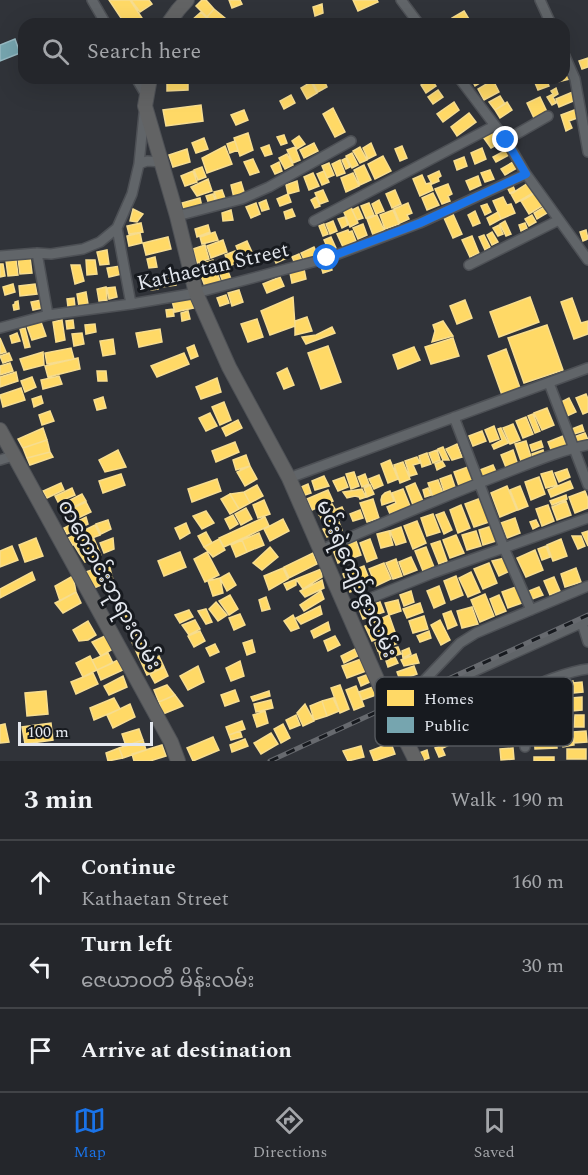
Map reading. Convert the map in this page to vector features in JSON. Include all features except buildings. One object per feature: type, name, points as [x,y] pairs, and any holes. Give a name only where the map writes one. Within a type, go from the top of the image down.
[{"type":"street","points":[[92,0],[102,18]]},
{"type":"street","points":[[173,18],[187,0]]},
{"type":"street","points":[[402,0],[415,18]]},
{"type":"street","points":[[540,0],[548,18]]},
{"type":"street","points":[[570,68],[575,79],[588,152]]},
{"type":"street","points":[[139,84],[146,100]]},
{"type":"street","points":[[0,256],[51,254],[83,249],[100,242],[117,228],[132,194],[139,164],[149,84]]},
{"type":"street","points":[[463,84],[506,140],[526,174],[588,260]]},
{"type":"street","name":"မင်းရဲကျော်ဇွာလမ်း","points":[[146,100],[196,293],[228,367],[289,478],[376,677]]},
{"type":"street","points":[[506,140],[549,116]]},
{"type":"street","points":[[314,221],[494,126]]},
{"type":"street","points":[[177,216],[242,199],[269,187],[351,141]]},
{"type":"street","points":[[139,164],[147,161],[162,162]]},
{"type":"street","name":"Kathaetan Street","points":[[0,328],[48,315],[196,293],[327,258],[420,223],[526,174]]},
{"type":"street","points":[[469,265],[559,220]]},
{"type":"street","points":[[117,228],[131,304]]},
{"type":"street","points":[[37,253],[48,315]]},
{"type":"street","points":[[289,478],[588,368]]},
{"type":"street","points":[[549,383],[588,485]]},
{"type":"street","points":[[454,417],[504,548],[531,610]]},
{"type":"street","name":"တကောင်းဘုရားလမ်း","points":[[0,430],[7,458],[171,741],[178,761]]},
{"type":"street","points":[[321,550],[479,483],[588,445]]},
{"type":"street","points":[[346,608],[433,573],[588,518]]},
{"type":"street","points":[[427,677],[460,643],[476,633],[588,586]]},
{"type":"street","points":[[454,677],[585,621],[588,642]]},
{"type":"street","points":[[554,677],[579,669],[588,669]]},
{"type":"street","name":"မင်းရဲကျော်ဇွာလမ်း","points":[[408,746],[416,761]]},
{"type":"railway","points":[[453,677],[588,615]]},
{"type":"railway","points":[[270,761],[375,713]]},
{"type":"route","points":[[327,258],[420,223],[526,174],[506,140]]}]
